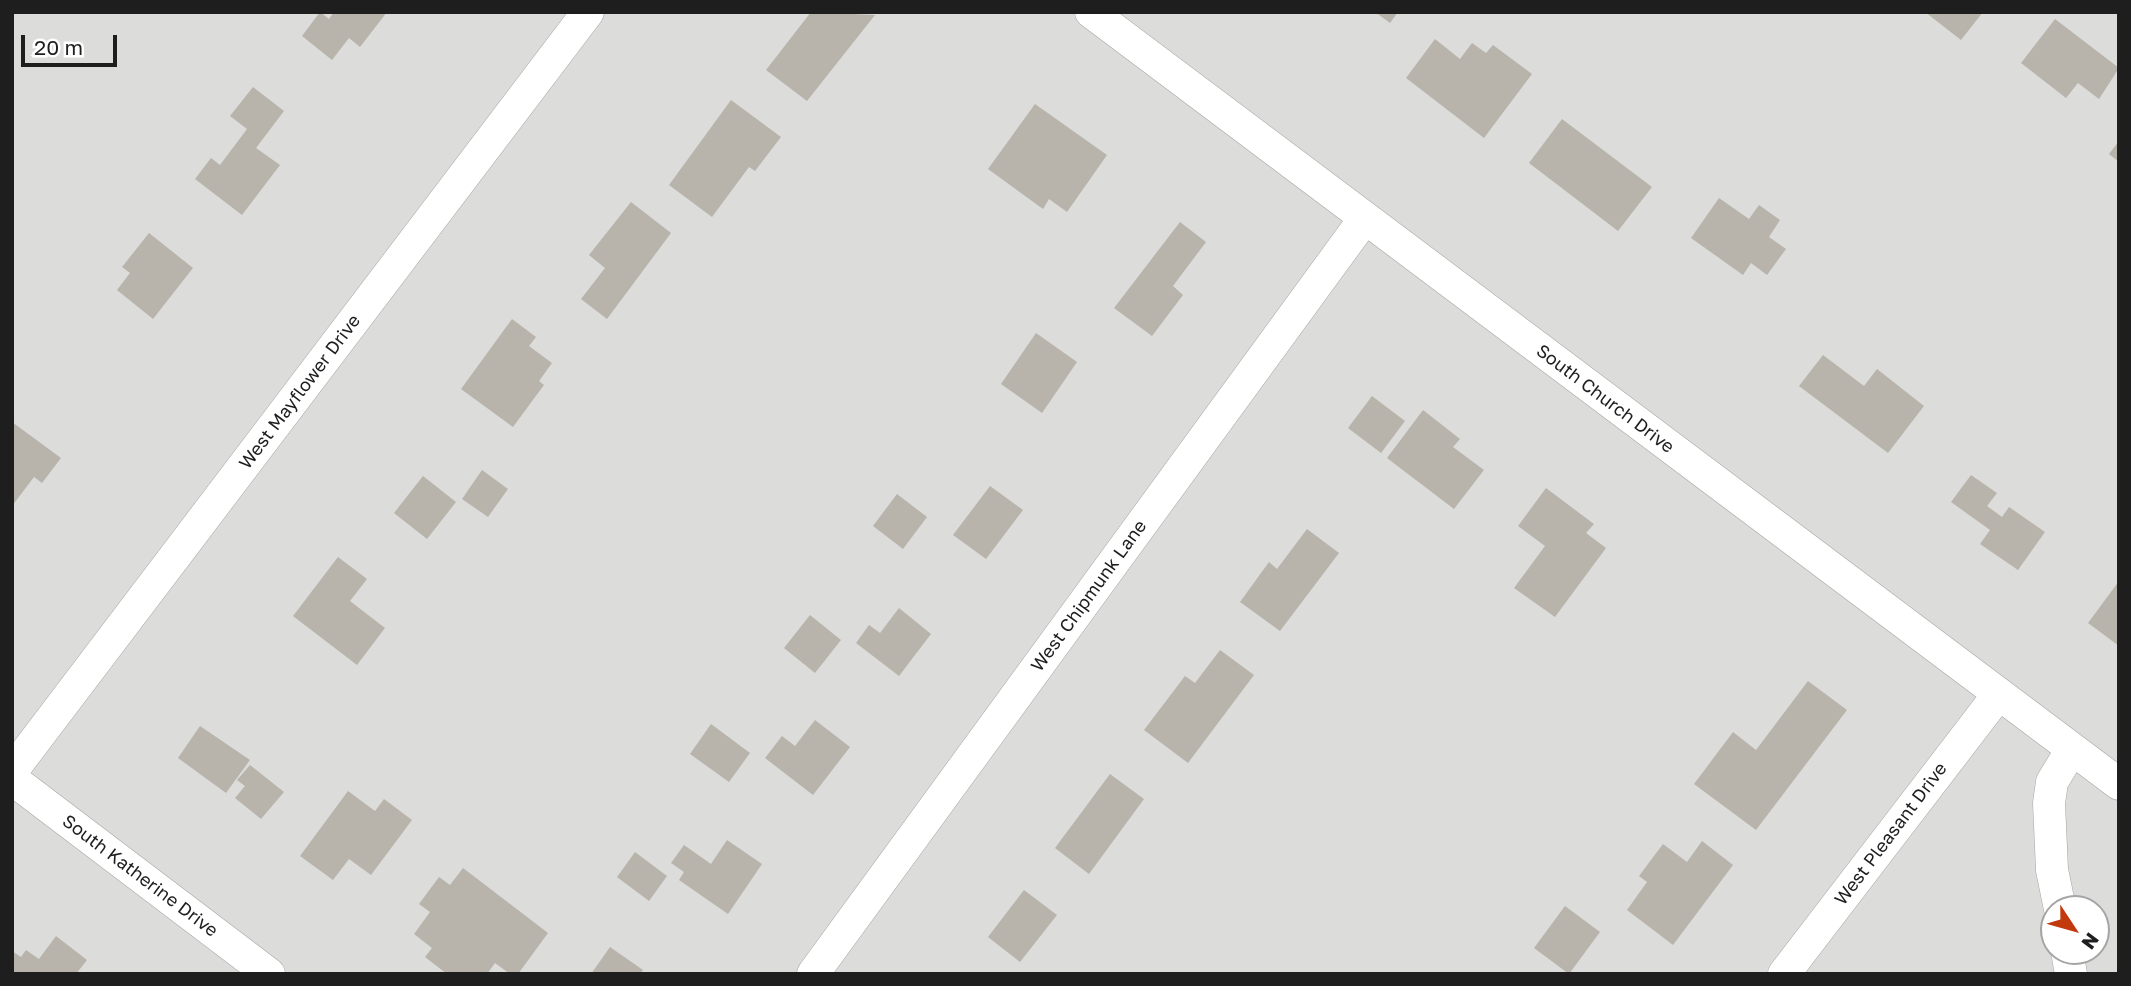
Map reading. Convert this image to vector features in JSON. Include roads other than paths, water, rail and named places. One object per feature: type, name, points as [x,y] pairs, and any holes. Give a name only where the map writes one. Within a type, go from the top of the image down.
[{"type":"street","name":"West Mayflower Drive","points":[[12,771],[588,12]]},
{"type":"street","name":"South Church Drive","points":[[1091,12],[2119,784]]},
{"type":"street","name":"West Chipmunk Lane","points":[[813,974],[1365,218]]},
{"type":"street","name":"West Pleasant Drive","points":[[1784,974],[1998,695]]},
{"type":"street","points":[[2057,895],[2052,870],[2049,803],[2052,782],[2072,749]]},
{"type":"street","name":"South Katherine Drive","points":[[12,779],[269,974]]}]
